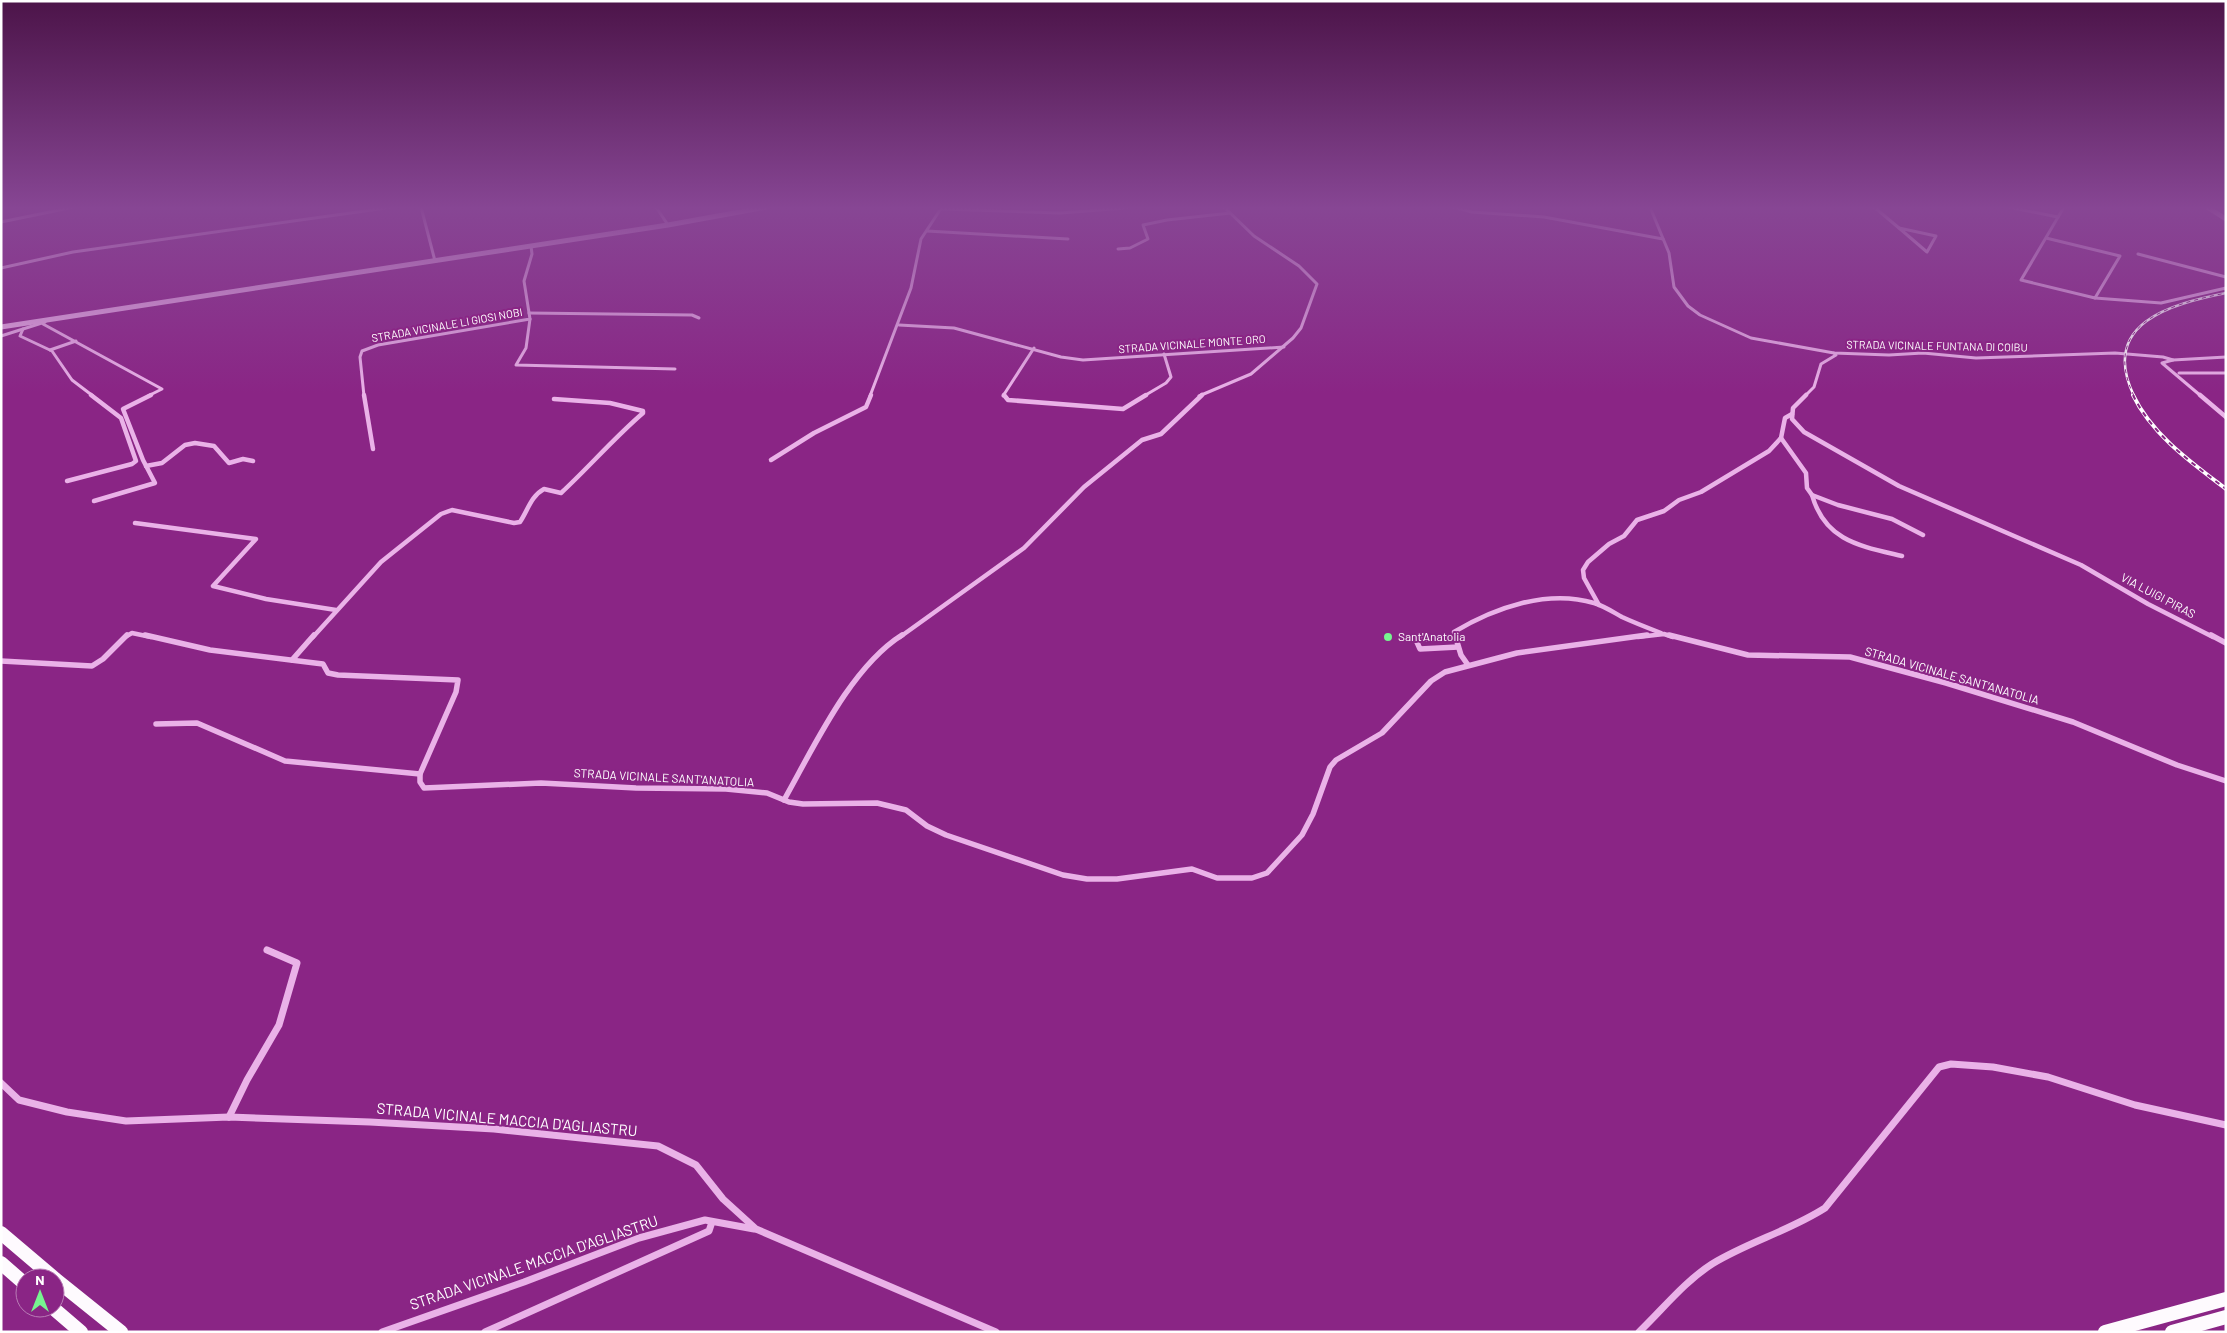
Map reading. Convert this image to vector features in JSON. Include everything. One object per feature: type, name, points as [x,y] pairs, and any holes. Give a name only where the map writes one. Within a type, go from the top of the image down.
[{"type":"highway","points":[[1,1233],[41,1268]]},
{"type":"highway","points":[[1,1263],[15,1275]]},
{"type":"highway","points":[[65,1288],[121,1332]]},
{"type":"highway","points":[[2104,1332],[2226,1299]]},
{"type":"highway","points":[[2172,1332],[2226,1317]]},
{"type":"highway","points":[[65,1318],[81,1332]]},
{"type":"street","points":[[1,327],[381,269]]},
{"type":"street","name":"STRADA VICINALE LI GIOSI NOBI","points":[[372,449],[364,398],[360,357],[362,351],[378,345],[530,319],[524,281],[527,269]]},
{"type":"street","points":[[771,460],[814,433],[866,407],[898,326],[911,288],[915,269]]},
{"type":"street","points":[[784,800],[836,708],[859,676],[893,641],[919,625],[1024,548],[1084,487],[1142,440],[1161,434],[1199,396],[1251,374],[1293,338],[1300,328],[1317,284],[1302,269]]},
{"type":"street","name":"STRADA VICINALE FUNTANA DI COIBU","points":[[1671,269],[1674,287],[1688,306],[1700,315],[1751,338],[1834,353],[1889,355],[1923,353],[1976,358],[2129,354],[2163,357],[2173,360],[2226,357]]},
{"type":"street","points":[[2027,269],[2021,280],[2095,298],[2161,303],[2226,288]]},
{"type":"street","points":[[2095,298],[2112,269]]},
{"type":"street","points":[[2196,269],[2226,277]]},
{"type":"street","points":[[530,313],[659,314],[692,315],[699,318]]},
{"type":"street","points":[[530,319],[526,348],[516,365],[675,369]]},
{"type":"street","points":[[1,336],[43,324],[47,320]]},
{"type":"street","points":[[43,324],[76,341],[122,369],[162,389],[123,409],[146,466],[155,483],[94,501]]},
{"type":"street","name":"STRADA VICINALE MONTE ORO","points":[[898,326],[959,331],[1088,364],[1102,360],[1164,354],[1284,346]]},
{"type":"street","points":[[24,329],[20,336],[50,350],[72,380],[121,418],[136,461],[132,464],[67,481]]},
{"type":"street","points":[[50,350],[76,341]]},
{"type":"street","points":[[1034,349],[1003,396],[1008,400],[1123,409],[1166,383],[1171,377],[1164,354]]},
{"type":"street","points":[[1600,605],[1584,578],[1583,570],[1588,562],[1610,544],[1624,536],[1636,520],[1664,511],[1678,500],[1701,492],[1769,451],[1782,438],[1785,418],[1792,414],[1793,408],[1814,387],[1821,364],[1836,355],[1834,353]]},
{"type":"street","points":[[2173,360],[2162,363],[2226,418]]},
{"type":"street","points":[[2179,373],[2226,373]]},
{"type":"street","points":[[292,660],[381,562],[441,514],[452,510],[514,523],[520,522],[526,514],[532,498],[544,489],[561,493],[586,471],[624,429],[643,413],[643,410],[619,404],[554,399]]},
{"type":"street","name":"VIA LUIGI PIRAS","points":[[1792,414],[1796,425],[1804,432],[1899,486],[2081,565],[2148,604],[2226,643]]},
{"type":"street","points":[[1782,438],[1806,473],[1807,488],[1812,495],[1813,505],[1827,528],[1834,535],[1873,550],[1902,556]]},
{"type":"street","points":[[146,466],[162,463],[185,445],[195,443],[214,446],[229,463],[243,458],[253,460]]},
{"type":"street","points":[[1812,495],[1838,505],[1892,519],[1923,535]]},
{"type":"street","points":[[135,523],[256,539],[213,586],[266,599],[336,610]]},
{"type":"street","name":"STRADA VICINALE SANT'ANATOLIA","points":[[1455,637],[1454,632],[1469,622],[1502,608],[1545,601],[1569,600],[1600,605],[1664,634],[1748,655],[1838,656],[1871,663],[2073,722],[2177,765],[2226,781]]},
{"type":"street","points":[[1,661],[92,666],[97,664],[120,640],[132,633],[190,644],[210,650],[322,664],[328,673],[338,675],[458,680],[456,692],[420,774],[285,761],[197,723],[156,724]]},
{"type":"street","name":"STRADA VICINALE SANT'ANATOLIA","points":[[420,774],[420,782],[424,788],[541,783],[636,788],[726,789],[767,793],[784,800],[803,804],[854,802],[893,806],[906,810],[926,826],[946,835],[1063,876],[1087,879],[1116,879],[1192,869],[1217,878],[1252,878],[1267,873],[1302,835],[1313,814],[1330,766],[1336,760],[1382,733],[1431,681],[1445,672],[1468,665],[1542,649],[1664,634]]},
{"type":"street","points":[[1458,647],[1420,649],[1416,640],[1455,637],[1468,665]]},
{"type":"street","points":[[229,1117],[247,1080],[280,1025],[297,963],[267,950]]},
{"type":"street","points":[[1639,1332],[1690,1281],[1721,1258],[1810,1218],[1825,1208],[1939,1067],[1951,1064],[1993,1067],[2048,1077],[2135,1106],[2226,1125]]},
{"type":"street","name":"STRADA VICINALE MACCIA D'AGLIASTRU","points":[[1,1083],[19,1100],[67,1112],[126,1121],[229,1117],[494,1129],[658,1146],[696,1165],[723,1199],[756,1229]]},
{"type":"street","name":"STRADA VICINALE MACCIA D'AGLIASTRU","points":[[382,1332],[524,1282],[638,1238],[705,1220],[756,1229],[996,1332]]},
{"type":"street","points":[[486,1332],[709,1232],[712,1222]]},
{"type":"railway","points":[[2134,396],[2126,371],[2126,351],[2133,334],[2146,321],[2163,311],[2184,303],[2226,293]]},
{"type":"railway","points":[[2133,395],[2151,423],[2162,435],[2226,489]]},
{"type":"place","name":"Sant'Anatolia","points":[[1388,637]]}]
